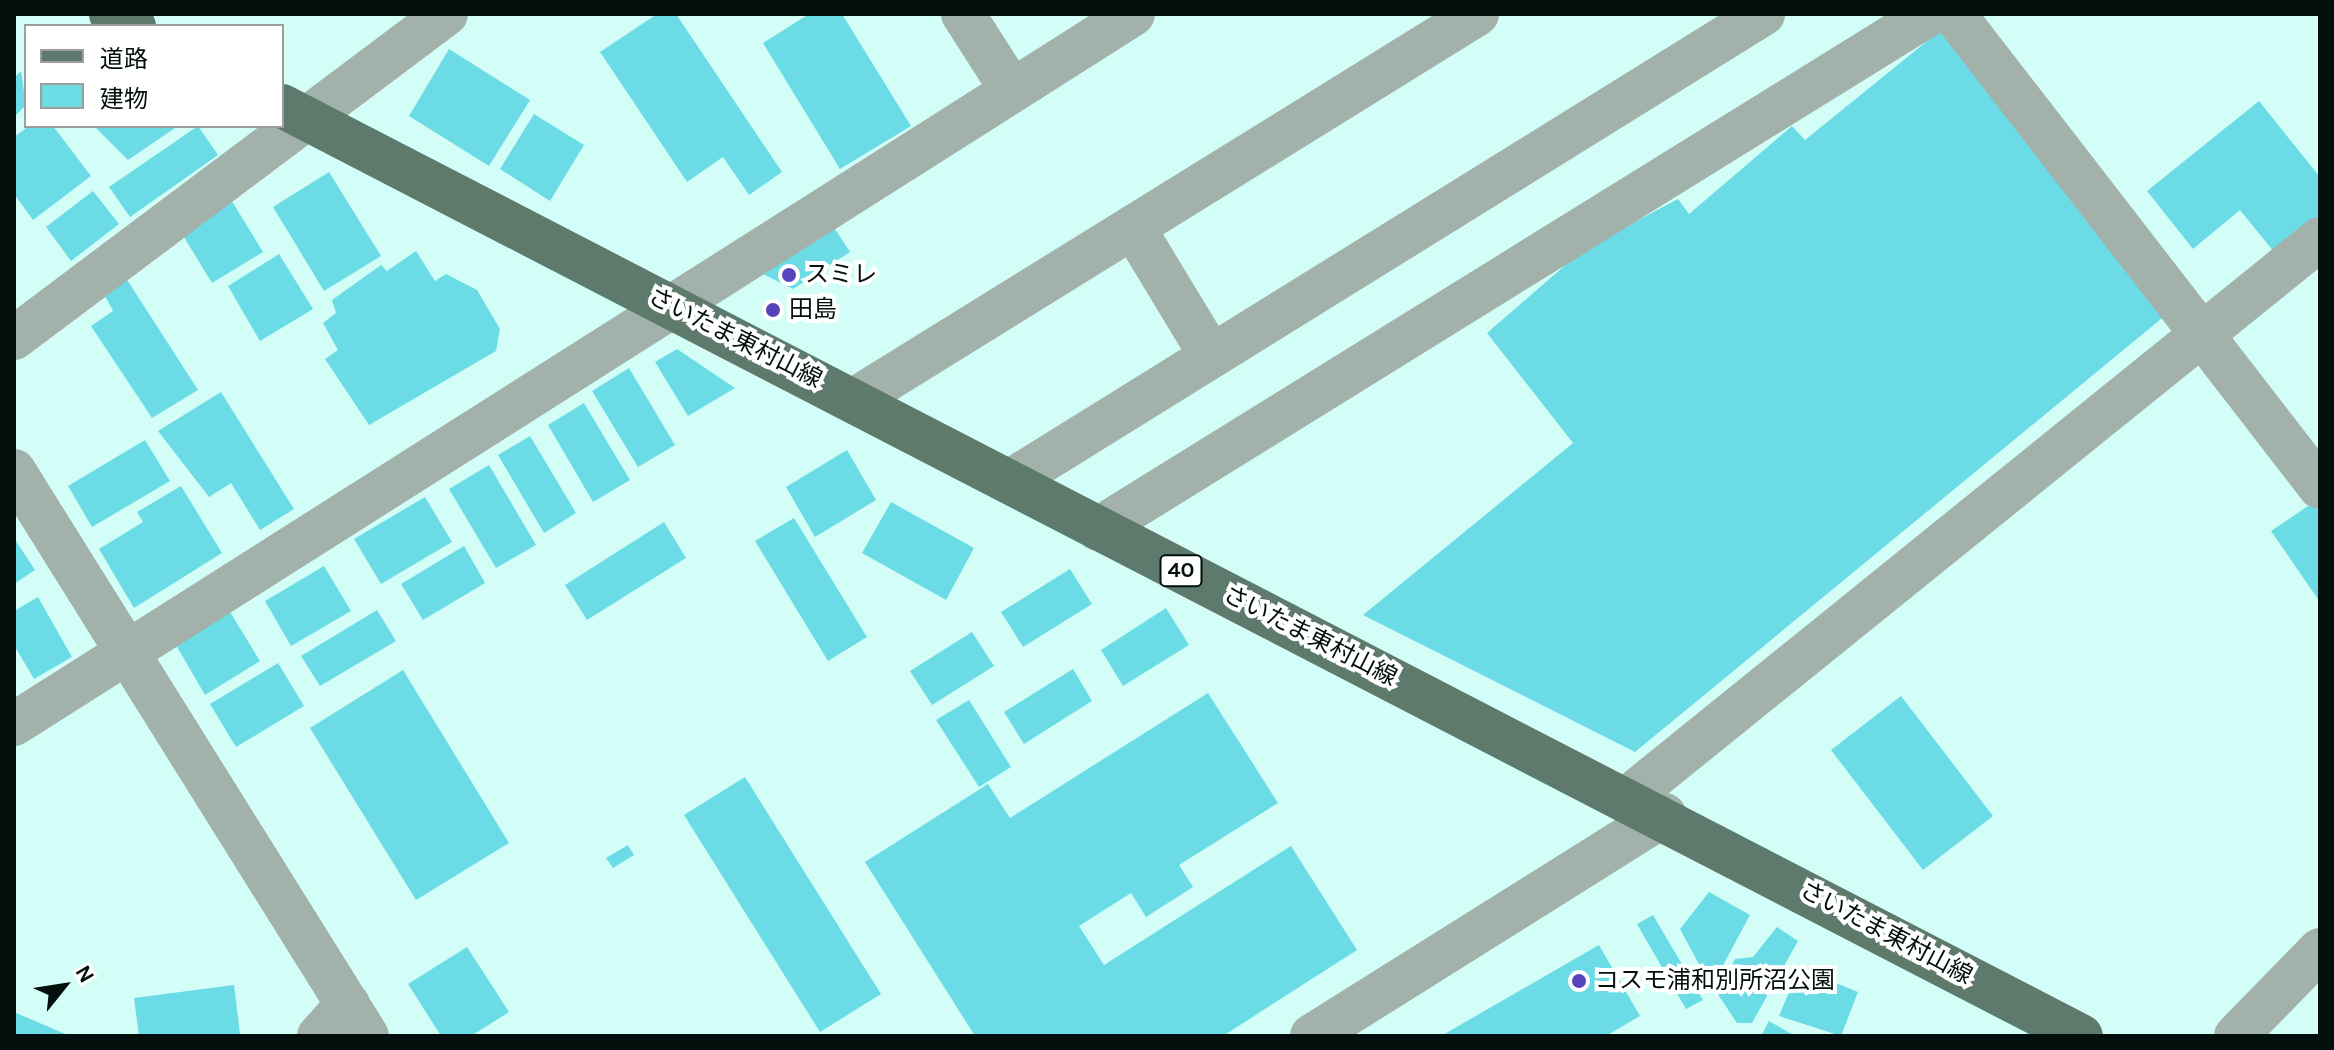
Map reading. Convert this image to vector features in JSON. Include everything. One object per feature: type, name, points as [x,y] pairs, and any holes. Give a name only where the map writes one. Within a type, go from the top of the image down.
[{"type":"main road","points":[[111,14],[130,24]]},
{"type":"main road","name":"さいたま東村山線","points":[[293,112],[1012,480],[1098,529],[1647,806],[2026,1022],[2081,1036]]},
{"type":"street","points":[[293,112],[446,14]]},
{"type":"street","points":[[963,14],[1011,89]]},
{"type":"street","points":[[14,724],[126,647],[1133,14]]},
{"type":"street","points":[[854,400],[1477,14]]},
{"type":"street","points":[[1012,480],[1763,14]]},
{"type":"street","points":[[1098,529],[1929,14]]},
{"type":"street","points":[[1954,14],[2207,333],[2320,487]]},
{"type":"street","points":[[14,338],[273,128]]},
{"type":"street","points":[[1133,227],[1211,356]]},
{"type":"street","points":[[1312,1036],[1647,806],[2320,239]]},
{"type":"street","points":[[14,471],[126,647],[345,1025]]},
{"type":"street","points":[[2236,1036],[2320,950]]},
{"type":"building","points":[[657,14],[676,14],[782,172],[749,195],[723,157],[687,182],[600,52]]},
{"type":"building","points":[[809,14],[842,14],[911,126],[840,169],[763,43]]},
{"type":"building","points":[[1942,29],[2172,310],[1635,752],[1363,615],[1573,443],[1487,333],[1585,248],[1678,199],[1689,214],[1792,126],[1805,140]]},
{"type":"building","points":[[449,49],[530,100],[489,166],[409,116]]},
{"type":"building","points":[[21,71],[24,107],[14,117],[14,78]]},
{"type":"building","points":[[2259,101],[2320,177],[2320,215],[2274,252],[2240,210],[2193,249],[2147,191]]},
{"type":"building","points":[[534,114],[584,145],[550,201],[500,169]]},
{"type":"building","points":[[26,128],[55,128],[91,176],[33,220],[14,194],[14,137]]},
{"type":"building","points":[[96,128],[175,128],[128,160]]},
{"type":"building","points":[[195,128],[199,128],[218,155],[130,217],[109,187]]},
{"type":"building","points":[[329,172],[381,256],[324,291],[273,207]]},
{"type":"building","points":[[93,191],[119,224],[71,261],[46,227]]},
{"type":"building","points":[[230,198],[263,252],[212,283],[179,229]]},
{"type":"building","points":[[835,229],[850,252],[793,289],[763,274]]},
{"type":"building","points":[[416,251],[435,281],[446,274],[477,290],[500,329],[496,351],[369,425],[325,359],[338,350],[323,323],[336,313],[332,300],[381,265],[387,271]]},
{"type":"building","points":[[279,254],[313,309],[260,341],[228,286]]},
{"type":"building","points":[[126,278],[198,390],[152,418],[91,326],[113,311],[104,294]]},
{"type":"building","points":[[677,349],[735,388],[688,416],[655,362]]},
{"type":"building","points":[[629,368],[675,445],[638,467],[592,391]]},
{"type":"building","points":[[221,392],[294,509],[260,530],[231,483],[209,497],[158,431]]},
{"type":"building","points":[[584,403],[630,480],[593,502],[548,425]]},
{"type":"building","points":[[530,436],[576,513],[544,533],[498,455]]},
{"type":"building","points":[[145,440],[170,481],[92,527],[68,486]]},
{"type":"building","points":[[847,450],[876,500],[815,537],[786,487]]},
{"type":"building","points":[[489,465],[536,545],[496,568],[449,489]]},
{"type":"building","points":[[181,486],[222,553],[134,608],[99,549],[143,522],[137,512]]},
{"type":"building","points":[[425,497],[452,542],[381,584],[354,539]]},
{"type":"building","points":[[891,502],[974,548],[946,600],[862,553]]},
{"type":"building","points":[[2314,502],[2320,511],[2320,602],[2271,531]]},
{"type":"building","points":[[794,518],[867,637],[828,661],[755,541]]},
{"type":"building","points":[[664,522],[686,558],[587,620],[565,585]]},
{"type":"building","points":[[14,538],[35,570],[14,584]]},
{"type":"building","points":[[464,546],[485,583],[423,620],[401,584]]},
{"type":"building","points":[[324,566],[351,611],[291,646],[265,601]]},
{"type":"building","points":[[1070,569],[1092,604],[1023,647],[1001,612]]},
{"type":"building","points":[[38,597],[72,657],[34,679],[14,645],[14,611]]},
{"type":"building","points":[[1166,608],[1189,645],[1123,686],[1101,650]]},
{"type":"building","points":[[377,610],[396,641],[320,686],[301,656]]},
{"type":"building","points":[[230,612],[260,661],[205,695],[176,645]]},
{"type":"building","points":[[972,632],[994,666],[932,705],[910,671]]},
{"type":"building","points":[[278,663],[304,706],[236,747],[210,704]]},
{"type":"building","points":[[1073,669],[1092,701],[1024,744],[1004,712]]},
{"type":"building","points":[[403,670],[509,843],[416,900],[310,728]]},
{"type":"building","points":[[1208,693],[1278,803],[1179,865],[1193,887],[1146,917],[1131,893],[1079,926],[1104,965],[1291,846],[1357,950],[1223,1036],[975,1036],[865,862],[988,784],[1010,818]]},
{"type":"building","points":[[1901,696],[1993,816],[1923,870],[1831,750]]},
{"type":"building","points":[[969,700],[1011,767],[979,787],[936,720]]},
{"type":"building","points":[[745,777],[881,994],[820,1032],[684,815]]},
{"type":"building","points":[[628,845],[634,855],[613,868],[606,858]]},
{"type":"building","points":[[1709,892],[1750,915],[1720,971],[1701,968],[1680,929]]},
{"type":"building","points":[[1653,915],[1703,1000],[1686,1009],[1637,924]]},
{"type":"building","points":[[1777,927],[1798,941],[1752,1023],[1737,1023],[1717,993],[1735,959],[1753,957]]},
{"type":"building","name":"コスモ浦和別所沼公園","points":[[1599,945],[1640,1016],[1606,1036],[1441,1036]]},
{"type":"building","points":[[467,947],[509,1012],[471,1036],[441,1036],[408,984]]},
{"type":"building","points":[[1799,968],[1858,992],[1841,1036],[1779,1016]]},
{"type":"building","points":[[234,985],[240,1034],[139,1036],[134,998]]},
{"type":"building","points":[[14,1012],[70,1036],[14,1036]]},
{"type":"building","points":[[1769,1021],[1795,1036],[1761,1036]]},
{"type":"place","name":"スミレ","points":[[789,275]]},
{"type":"place","name":"田島","points":[[773,310]]},
{"type":"place","name":"コスモ浦和別所沼公園","points":[[1579,981]]}]
